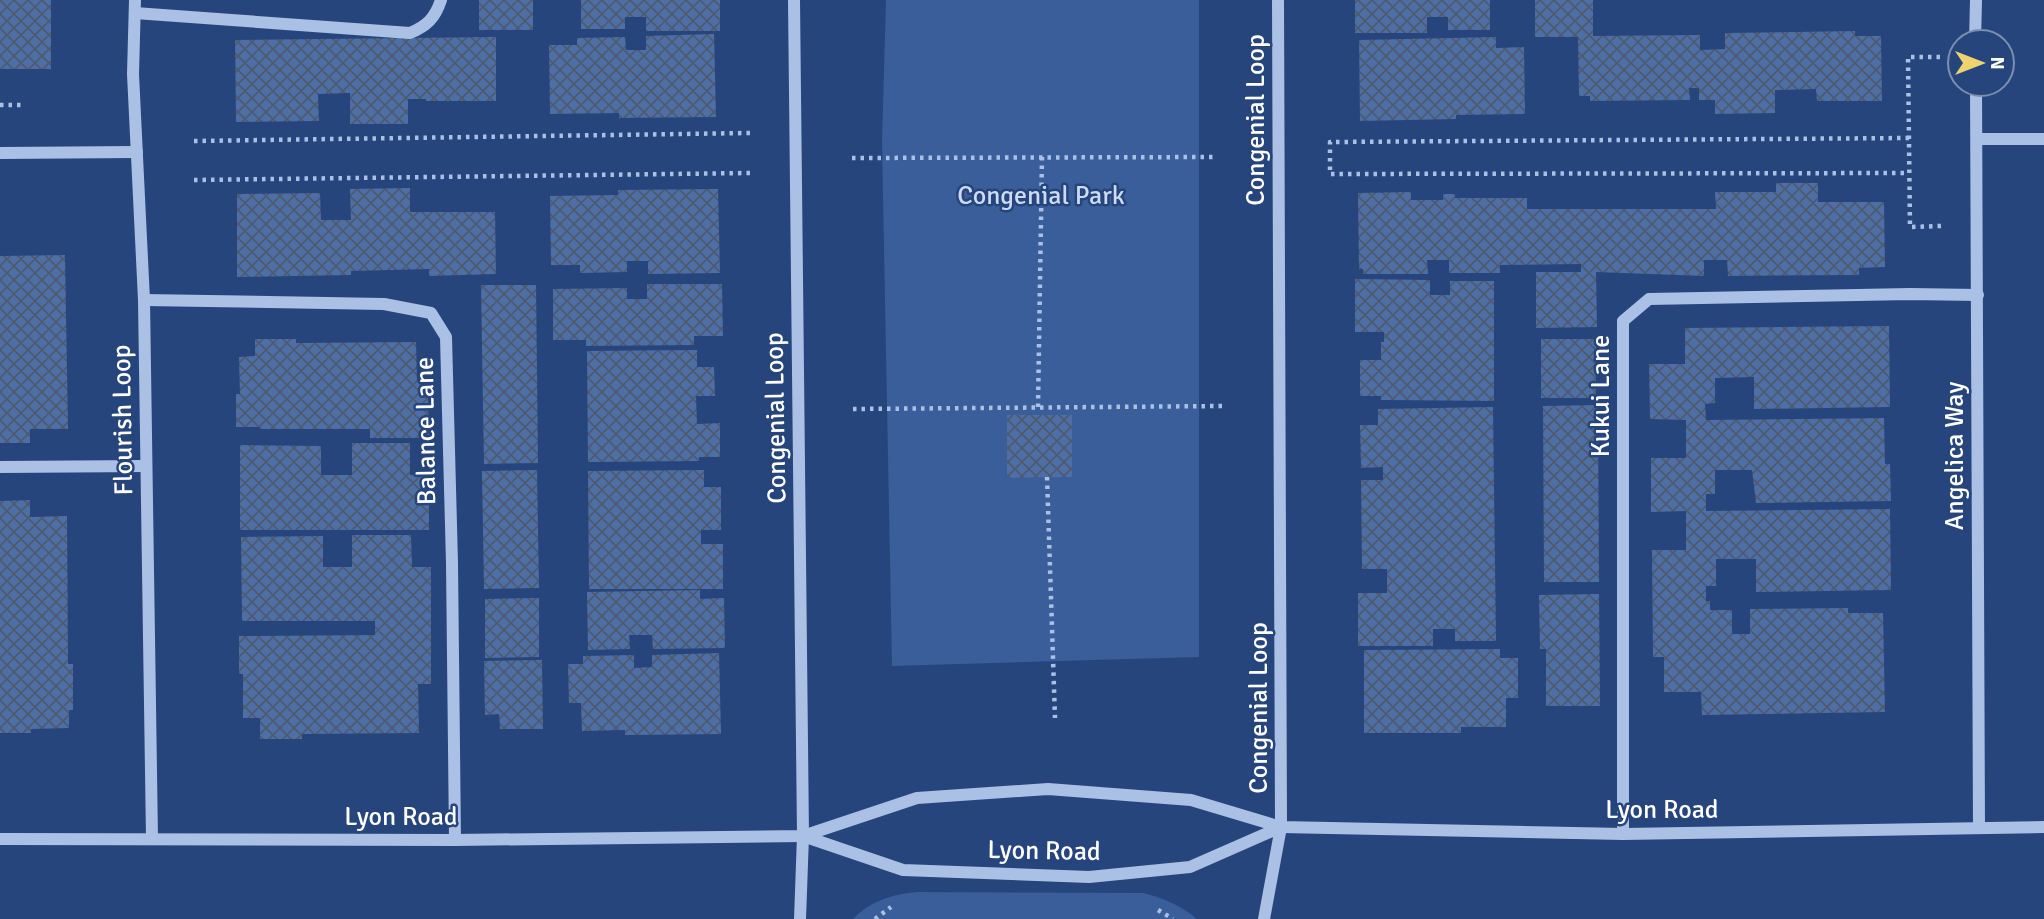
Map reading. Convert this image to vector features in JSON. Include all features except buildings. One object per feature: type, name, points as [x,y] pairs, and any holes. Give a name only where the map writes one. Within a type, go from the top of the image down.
[{"type":"street","points":[[135,7],[410,33],[425,27],[437,14],[440,0]]},
{"type":"street","name":"Congenial Loop","points":[[794,0],[803,836],[800,919]]},
{"type":"street","name":"Congenial Loop","points":[[1264,919],[1281,827],[1278,0]]},
{"type":"street","points":[[1975,28],[1976,0]]},
{"type":"street","name":"Flourish Loop","points":[[135,7],[133,74],[144,300],[152,839]]},
{"type":"street","name":"Angelica Way","points":[[1976,98],[1979,828]]},
{"type":"street","points":[[1977,139],[2044,139]]},
{"type":"street","points":[[0,153],[137,152]]},
{"type":"street","name":"Kukui Lane","points":[[1623,834],[1623,321],[1649,299],[1978,295]]},
{"type":"street","name":"Balance Lane","points":[[144,300],[384,304],[431,313],[446,337],[452,550],[455,840]]},
{"type":"street","points":[[0,467],[146,466]]},
{"type":"street","name":"Lyon Road","points":[[0,839],[455,840],[803,836],[917,799],[1048,789],[1191,800],[1281,827],[1623,834],[2044,827]]},
{"type":"street","name":"Lyon Road","points":[[803,836],[903,870],[1089,877],[1190,867],[1281,827]]},
{"type":"path","points":[[1946,57],[1908,57],[1910,227],[1977,225]]},
{"type":"path","points":[[0,105],[24,105]]},
{"type":"path","points":[[194,141],[750,133]]},
{"type":"path","points":[[1909,138],[1331,142],[1331,174],[1909,173]]},
{"type":"path","points":[[1038,407],[1042,157]]},
{"type":"path","points":[[852,158],[1217,157]]},
{"type":"path","points":[[194,180],[750,173]]},
{"type":"path","points":[[853,409],[1224,405]]},
{"type":"path","points":[[1047,477],[1055,718]]},
{"type":"green space","name":"Congenial Park","points":[[886,0],[1199,0],[1199,657],[892,666],[882,142]]},
{"type":"green space","points":[[917,892],[1143,893],[1172,903],[1197,919],[853,919],[867,907],[882,900]]}]
